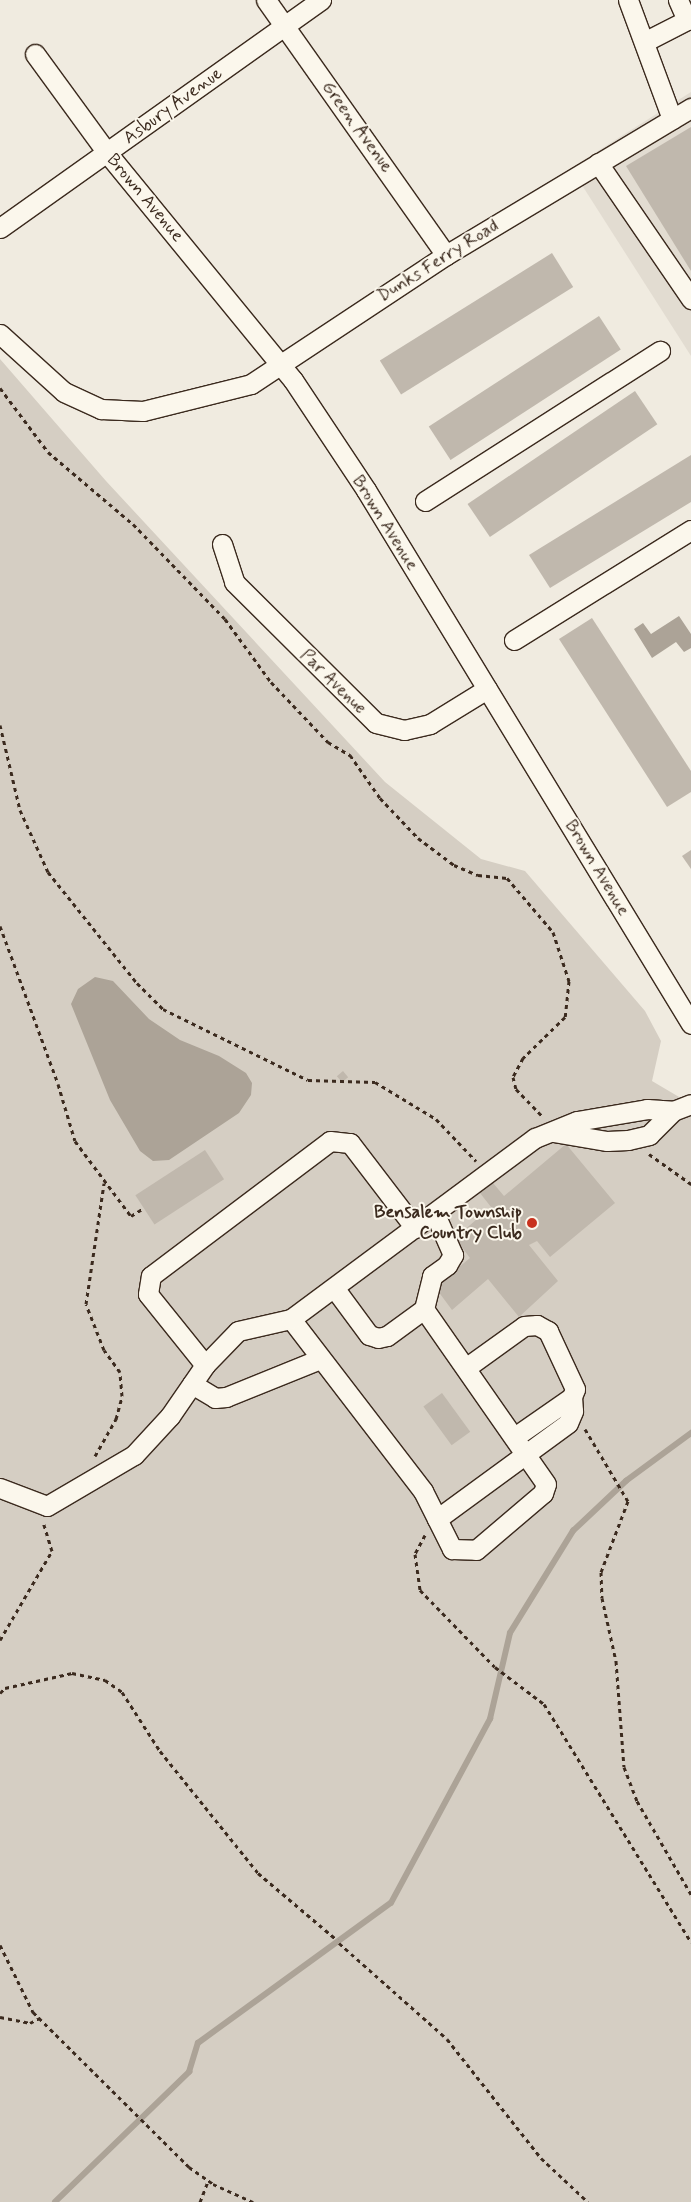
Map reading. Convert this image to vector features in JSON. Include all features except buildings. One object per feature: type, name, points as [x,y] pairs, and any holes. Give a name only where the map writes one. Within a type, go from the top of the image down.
[{"type":"street","name":"Green Avenue","points":[[266,0],[446,255]]},
{"type":"street","name":"Asbury Avenue","points":[[0,228],[108,154],[321,0]]},
{"type":"street","points":[[628,0],[672,119]]},
{"type":"street","points":[[644,42],[689,19],[678,0]]},
{"type":"street","name":"Brown Avenue","points":[[35,54],[108,154],[282,365],[366,490],[691,1024]]},
{"type":"street","name":"Dunks Ferry Road","points":[[0,334],[64,392],[101,409],[121,411],[168,406],[251,384],[446,255],[691,108]]},
{"type":"street","points":[[598,163],[691,299]]},
{"type":"street","points":[[425,501],[660,351]]},
{"type":"street","points":[[514,640],[691,530]]},
{"type":"street","name":"Par Avenue","points":[[222,544],[234,582],[376,724],[404,730],[430,724],[487,689]]},
{"type":"street","points":[[553,1132],[607,1142],[628,1140],[649,1135],[673,1111],[691,1104]]},
{"type":"street","points":[[0,1488],[47,1506],[76,1492],[134,1455],[170,1416],[205,1365],[238,1331],[291,1319],[336,1289],[487,1172],[535,1138],[578,1121],[647,1109],[673,1111]]},
{"type":"street","points":[[205,1365],[148,1294],[151,1276],[330,1141],[350,1143],[415,1228]]},
{"type":"street","points":[[336,1289],[369,1335],[378,1338],[387,1336],[424,1309],[432,1276],[447,1265],[453,1255],[435,1214]]},
{"type":"street","points":[[291,1319],[423,1492],[452,1549],[476,1550],[543,1493],[544,1476],[424,1309]]},
{"type":"street","points":[[437,1519],[568,1424],[573,1411],[573,1380],[548,1331],[536,1325],[524,1326],[467,1368]]},
{"type":"street","points":[[192,1384],[215,1398],[226,1397],[320,1359]]},
{"type":"street","points":[[516,1436],[572,1397]]},
{"type":"path","points":[[0,388],[48,452],[133,524],[225,619],[271,682],[328,742],[350,755],[380,798],[418,838],[454,865],[478,875],[507,878],[553,932],[569,981],[564,1017],[523,1058],[514,1077],[516,1089],[553,1132]]},
{"type":"path","points":[[0,726],[20,810],[48,872],[137,983],[163,1009],[308,1080],[374,1082],[436,1119],[487,1172]]},
{"type":"path","points":[[0,926],[58,1084],[75,1141],[104,1183],[131,1216],[144,1208]]},
{"type":"path","points":[[628,1140],[691,1184]]},
{"type":"path","points":[[94,1462],[122,1396],[120,1372],[104,1350],[86,1304],[104,1183]]},
{"type":"path","points":[[578,1421],[628,1501],[601,1572],[602,1598],[616,1661],[624,1767],[637,1801],[691,1894]]},
{"type":"path","points":[[0,1640],[52,1551],[43,1529],[47,1506]]},
{"type":"path","points":[[437,1519],[417,1547],[420,1590],[495,1667],[544,1704],[691,1942]]},
{"type":"path","points":[[0,1693],[5,1688],[72,1673],[87,1673],[122,1692],[160,1751],[258,1873],[447,2040],[541,2158],[588,2202]]},
{"type":"path","points":[[0,1944],[33,2012],[189,2167],[208,2181],[253,2202]]},
{"type":"path","points":[[0,2017],[30,2023],[41,2018]]},
{"type":"path","points":[[200,2202],[208,2181]]},
{"type":"shaded area","points":[[691,92],[691,356],[571,168]]},
{"type":"shaded area","points":[[0,359],[106,481],[385,782],[481,859],[525,871],[645,1011],[661,1041],[652,1081],[691,1104],[691,2202],[0,2202]]},
{"type":"shaded area","points":[[679,616],[691,634],[691,648],[684,652],[676,642],[652,658],[634,629],[643,623],[651,634]]},
{"type":"shaded area","points":[[95,977],[113,981],[149,1019],[180,1040],[219,1056],[246,1073],[252,1083],[251,1095],[239,1113],[169,1160],[153,1161],[140,1151],[110,1100],[71,1004],[78,989]]},
{"type":"waterway","points":[[55,2202],[189,2072],[198,2043],[391,1903],[490,1719],[510,1633],[573,1531],[626,1481],[691,1433]]},
{"type":"place","name":"Bensalem Township Country Club","points":[[532,1223]]}]
